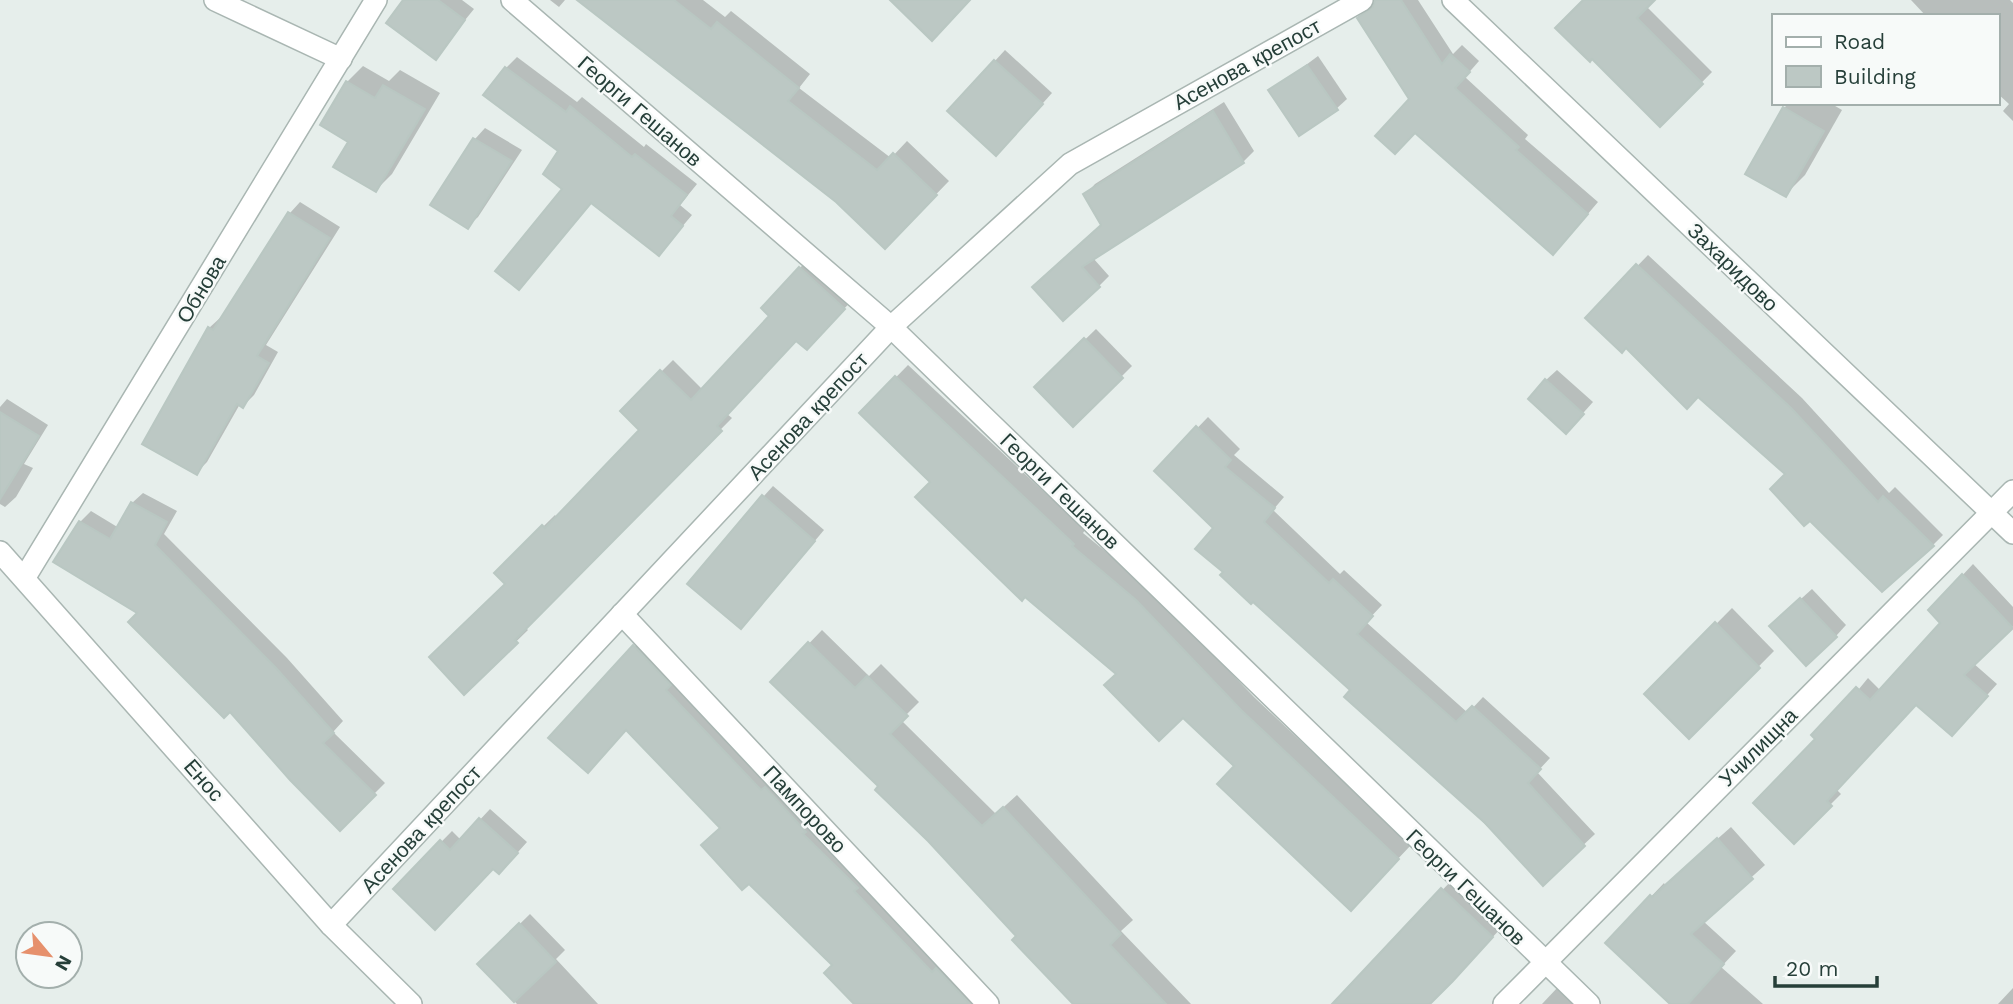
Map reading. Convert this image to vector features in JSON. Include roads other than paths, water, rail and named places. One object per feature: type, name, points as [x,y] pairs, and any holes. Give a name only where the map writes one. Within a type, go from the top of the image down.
[{"type":"street","points":[[215,0],[341,59]]},
{"type":"street","name":"Обнова","points":[[25,577],[376,0]]},
{"type":"street","name":"Георги Гешанов","points":[[512,0],[891,327],[1589,1004]]},
{"type":"street","name":"Асенова крепост","points":[[331,925],[891,327],[1070,164],[1362,0]]},
{"type":"street","name":"Захаридово","points":[[1453,0],[2013,533]]},
{"type":"street","name":"Училищна","points":[[1504,1004],[1990,512],[2013,492]]},
{"type":"street","name":"Енос","points":[[0,552],[25,577],[331,925],[411,1004]]},
{"type":"street","name":"Пампорово","points":[[622,614],[988,1004]]}]
